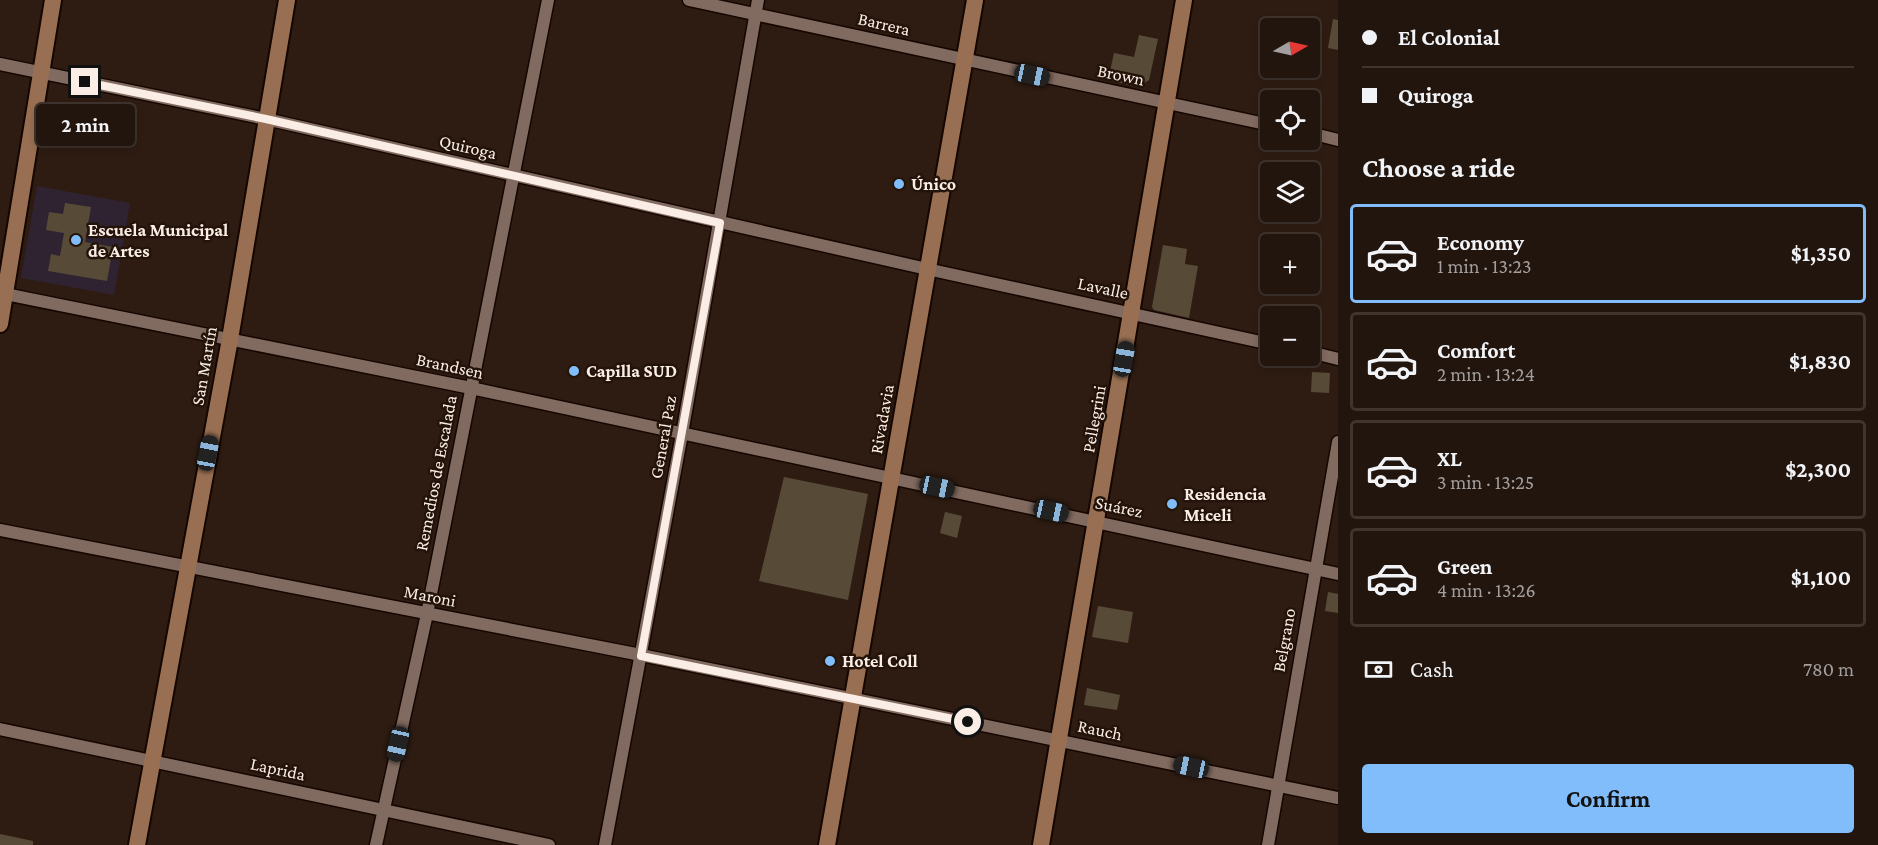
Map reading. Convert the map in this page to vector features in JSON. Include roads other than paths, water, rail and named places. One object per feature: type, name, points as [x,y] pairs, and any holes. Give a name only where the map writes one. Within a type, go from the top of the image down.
[{"type":"main road","points":[[0,324],[2,294],[53,0]]},
{"type":"main road","name":"San Martín","points":[[137,845],[230,339],[287,0]]},
{"type":"main road","name":"Rivadavia","points":[[827,845],[975,0]]},
{"type":"main road","name":"Pellegrini","points":[[1041,845],[1184,0]]},
{"type":"street","name":"Remedios de Escalada","points":[[376,845],[427,614],[548,0]]},
{"type":"street","name":"Barrera","points":[[689,0],[756,13],[964,61]]},
{"type":"street","name":"General Paz","points":[[605,845],[682,434],[758,0]]},
{"type":"street","name":"Brown","points":[[964,61],[1260,123]]},
{"type":"street","name":"Quiroga","points":[[0,64],[266,119],[927,269]]},
{"type":"street","points":[[1320,136],[1338,140]]},
{"type":"street","name":"Lavalle","points":[[927,269],[1260,342]]},
{"type":"street","name":"Brandsen","points":[[2,294],[471,388],[892,477]]},
{"type":"street","points":[[1320,354],[1338,359]]},
{"type":"street","name":"Belgrano","points":[[1268,845],[1314,569],[1338,442]]},
{"type":"street","name":"Suárez","points":[[892,477],[1338,574]]},
{"type":"street","name":"Maroni","points":[[0,530],[853,700]]},
{"type":"street","name":"Rauch","points":[[853,700],[1338,798]]},
{"type":"street","name":"Laprida","points":[[0,729],[549,845]]},
{"type":"place","name":"Único","points":[[899,184]]},
{"type":"place","name":"Escuela Municipal de Artes","points":[[76,240]]},
{"type":"place","name":"Capilla SUD","points":[[574,371]]},
{"type":"place","name":"Residencia Miceli","points":[[1172,504]]},
{"type":"place","name":"Hotel Coll","points":[[830,661]]}]
